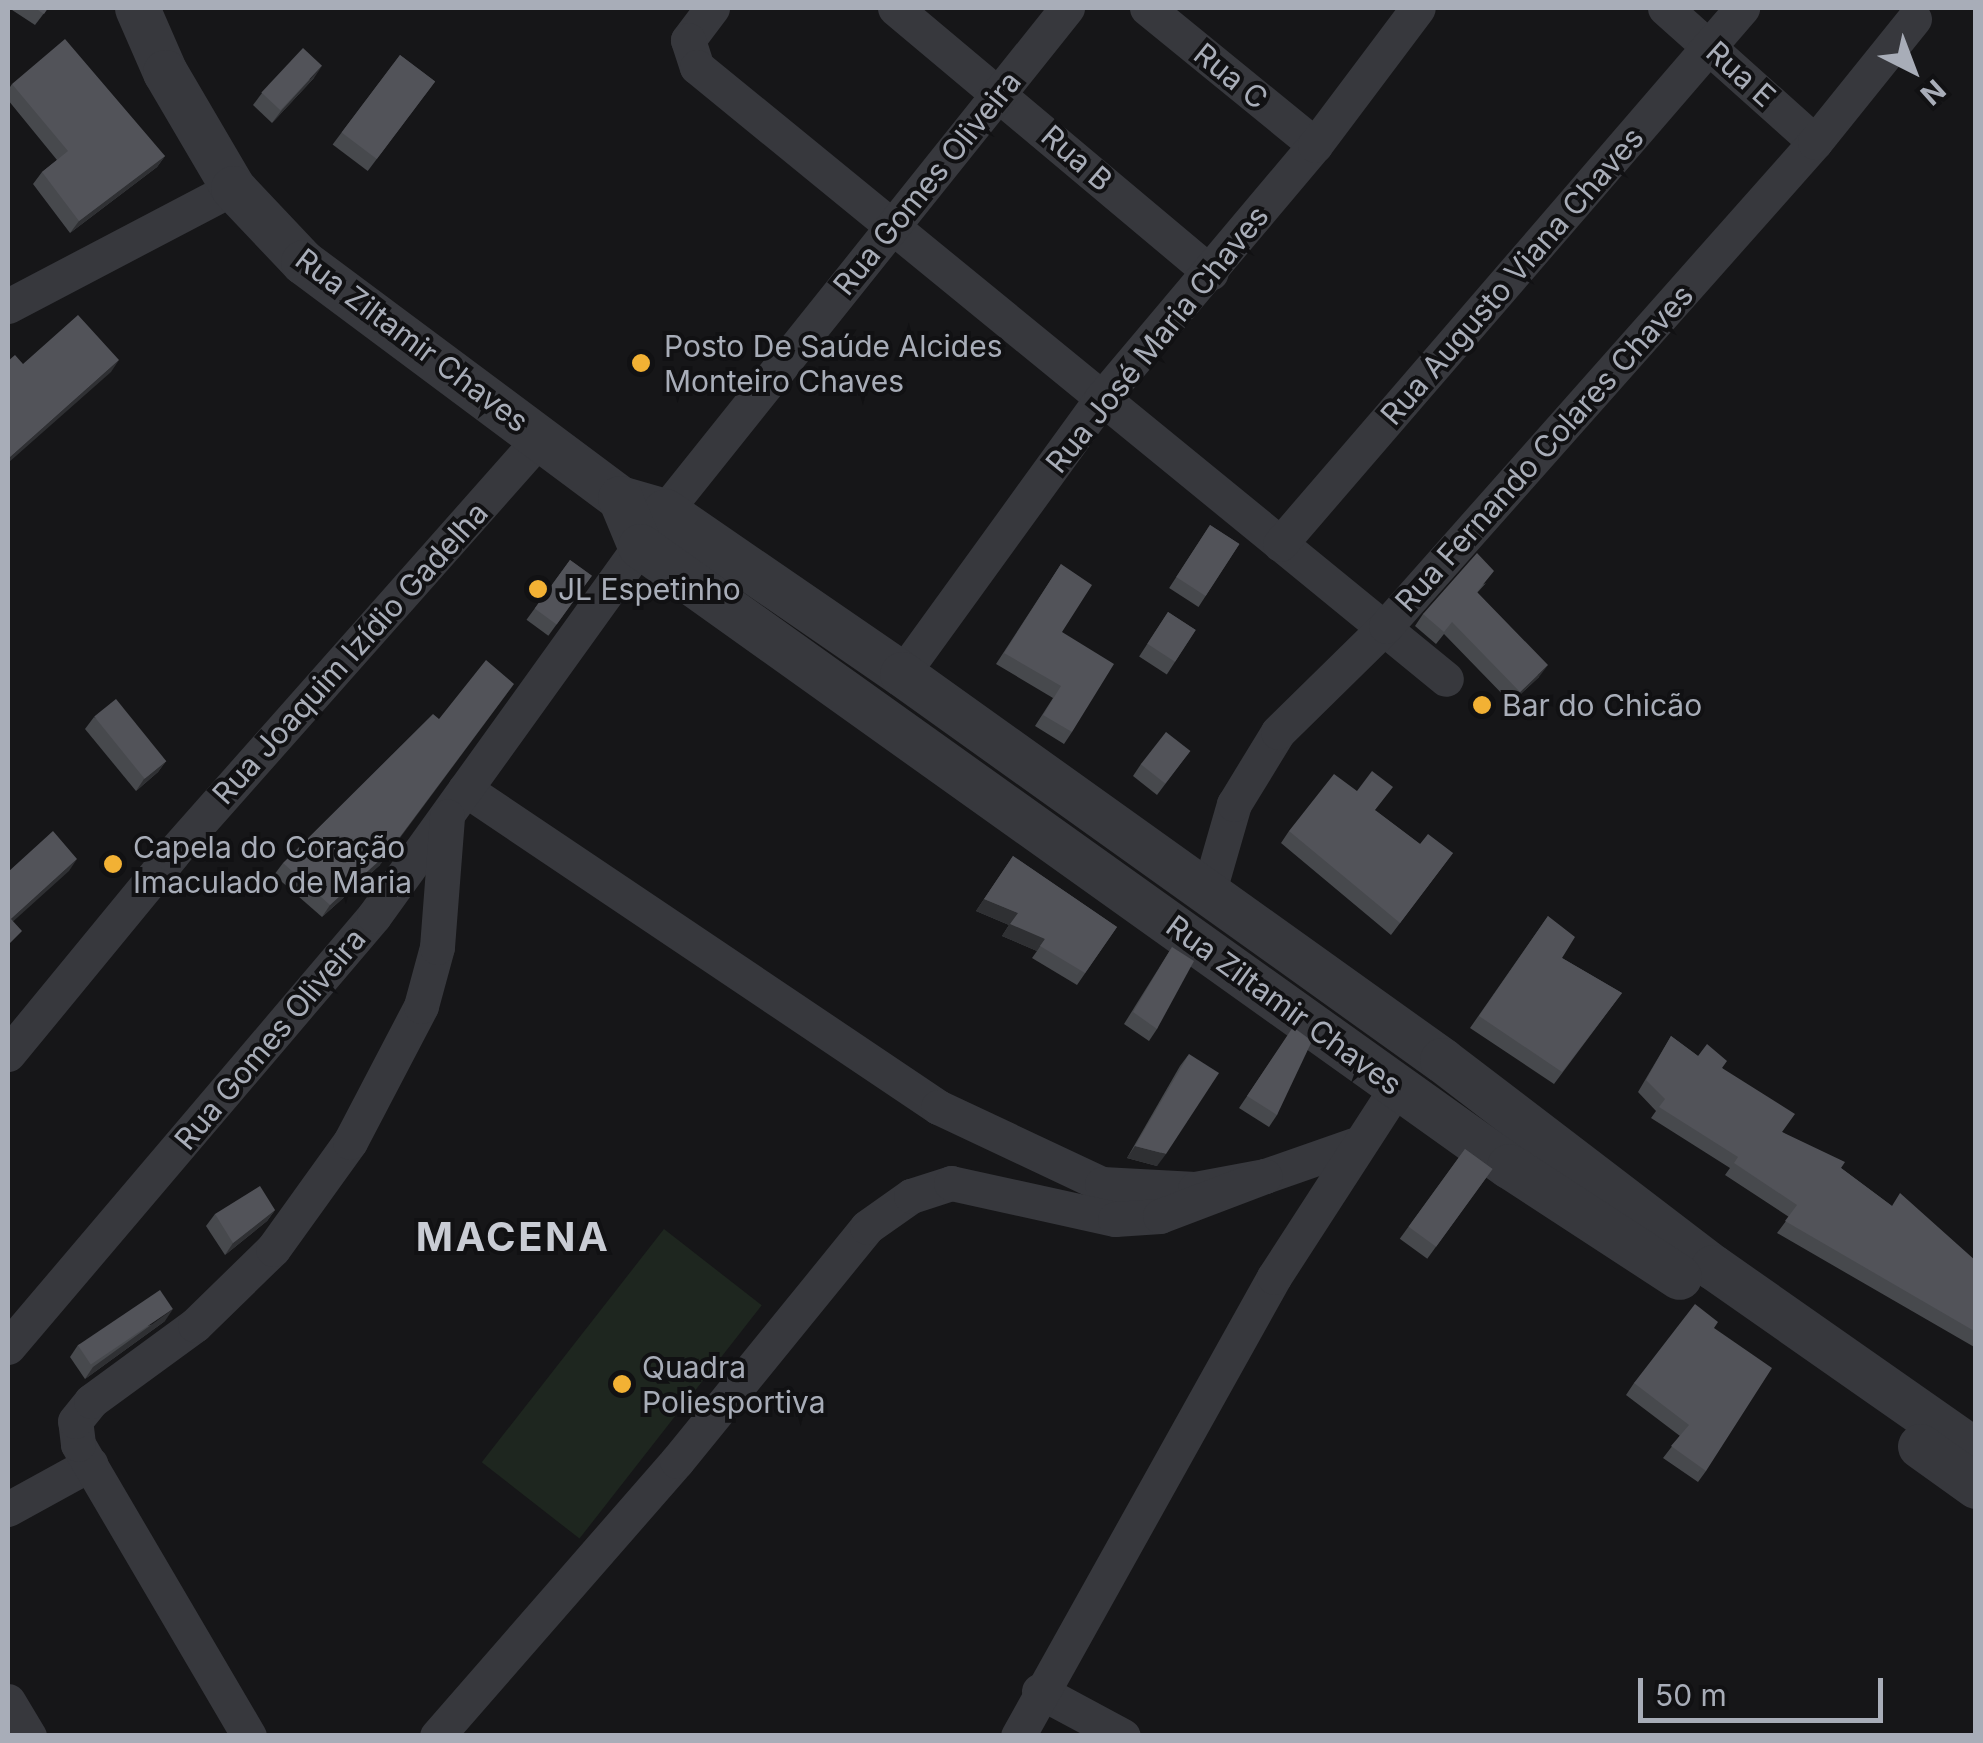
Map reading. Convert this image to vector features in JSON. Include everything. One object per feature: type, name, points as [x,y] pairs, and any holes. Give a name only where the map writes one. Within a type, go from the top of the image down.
[{"type":"street","name":"Rua Ziltamir Chaves","points":[[137,8],[164,72],[234,188],[303,262],[541,437],[652,528],[1397,1086],[1509,1166],[1646,1254],[1976,1486]]},
{"type":"street","points":[[712,8],[688,40],[698,67],[717,85],[1386,626],[1446,679]]},
{"type":"street","name":"Rua B","points":[[895,8],[1001,92],[1211,273]]},
{"type":"street","name":"Rua Gomes Oliveira","points":[[8,1347],[374,916],[652,528],[1067,8]]},
{"type":"street","name":"Rua C","points":[[1147,8],[1315,145]]},
{"type":"street","name":"Rua E","points":[[1665,8],[1815,142]]},
{"type":"street","name":"Rua Augusto Viana Chaves","points":[[1280,544],[1742,8]]},
{"type":"street","name":"Rua José Maria Chaves","points":[[902,674],[1101,399],[1315,145],[1409,11]]},
{"type":"street","name":"Rua Fernando Colares Chaves","points":[[1208,894],[1234,804],[1278,732],[1386,626],[1815,142],[1914,19]]},
{"type":"street","points":[[8,306],[234,188]]},
{"type":"street","name":"Rua Joaquim Izídio Gadelha","points":[[8,1054],[172,854],[541,437]]},
{"type":"street","name":"Rua Ziltamir Chaves","points":[[652,528],[902,674],[1532,1128],[1713,1268],[1976,1451]]},
{"type":"street","points":[[248,1736],[78,1444],[78,1414],[195,1325],[273,1249],[350,1142],[421,1006],[437,947],[456,802],[938,1107],[1102,1184],[1195,1190],[1265,1176]]},
{"type":"street","points":[[1018,1736],[1039,1691],[1354,1145],[1397,1086]]},
{"type":"street","points":[[1509,1166],[1532,1128]]},
{"type":"street","points":[[437,1736],[677,1461],[867,1226],[911,1196],[951,1184],[1115,1219],[1160,1216],[1354,1145]]},
{"type":"street","points":[[8,1509],[90,1464]]},
{"type":"street","points":[[1039,1691],[1122,1736]]},
{"type":"street","points":[[8,1700],[29,1736]]},
{"type":"shaded area","name":"Quadra Poliesportiva","points":[[664,1229],[762,1305],[579,1539],[482,1462]]},
{"type":"building","points":[[65,39],[165,156],[79,221],[42,172],[68,151],[12,84]]},
{"type":"building","points":[[303,48],[322,66],[280,110],[261,93]]},
{"type":"building","points":[[400,55],[435,81],[377,159],[342,132]]},
{"type":"building","points":[[78,315],[119,360],[8,459],[8,361],[15,355],[23,364]]},
{"type":"building","points":[[1210,525],[1239,544],[1206,596],[1176,577]]},
{"type":"building","points":[[1477,553],[1494,571],[1477,592],[1548,665],[1520,692],[1452,622],[1444,632],[1423,614]]},
{"type":"building","points":[[570,560],[592,576],[557,624],[535,609]]},
{"type":"building","points":[[1061,564],[1092,585],[1062,632],[1114,664],[1072,732],[1043,715],[1061,686],[1004,653]]},
{"type":"building","points":[[1168,612],[1196,630],[1175,662],[1147,644]]},
{"type":"building","points":[[486,660],[514,684],[388,853],[330,905],[283,863],[433,714],[439,719]]},
{"type":"building","points":[[116,699],[166,761],[145,779],[94,717]]},
{"type":"building","points":[[1166,732],[1190,751],[1165,783],[1141,764]]},
{"type":"building","points":[[1372,771],[1393,787],[1375,810],[1420,844],[1428,834],[1453,853],[1400,923],[1289,831],[1334,774],[1357,791]]},
{"type":"building","points":[[53,831],[77,859],[11,919],[22,931],[8,945],[8,872]]},
{"type":"building","points":[[1013,856],[1117,927],[1085,973],[1040,946],[1045,939],[1010,924],[1018,913],[984,899]]},
{"type":"building","points":[[1548,916],[1575,937],[1562,958],[1622,993],[1562,1072],[1479,1016]]},
{"type":"building","points":[[1172,947],[1194,961],[1157,1029],[1133,1012]]},
{"type":"building","points":[[1293,1027],[1312,1041],[1277,1115],[1247,1096]]},
{"type":"building","points":[[1671,1036],[1698,1056],[1707,1044],[1727,1061],[1722,1068],[1795,1114],[1782,1132],[1845,1162],[1841,1168],[1892,1206],[1900,1193],[1976,1261],[1976,1332],[1785,1221],[1797,1205],[1734,1163],[1738,1157],[1659,1107],[1665,1099],[1646,1080]]},
{"type":"building","points":[[1189,1054],[1219,1073],[1166,1154],[1135,1146]]},
{"type":"building","points":[[1465,1149],[1493,1169],[1436,1247],[1409,1227]]},
{"type":"building","points":[[260,1186],[275,1210],[233,1243],[215,1214]]},
{"type":"building","points":[[160,1290],[173,1309],[91,1364],[78,1345]]},
{"type":"building","points":[[1695,1304],[1718,1322],[1714,1328],[1772,1368],[1706,1471],[1671,1446],[1689,1425],[1634,1383]]},
{"type":"place","name":"Posto De Saúde Alcides Monteiro Chaves","points":[[641,363]]},
{"type":"place","name":"JL Espetinho","points":[[538,589]]},
{"type":"place","name":"Bar do Chicão","points":[[1482,705]]},
{"type":"place","name":"Capela do Coração Imaculado de Maria","points":[[113,864]]},
{"type":"place","name":"Quadra Poliesportiva","points":[[622,1384]]},
{"type":"district","name":"MACENA","points":[[513,1237]]}]
